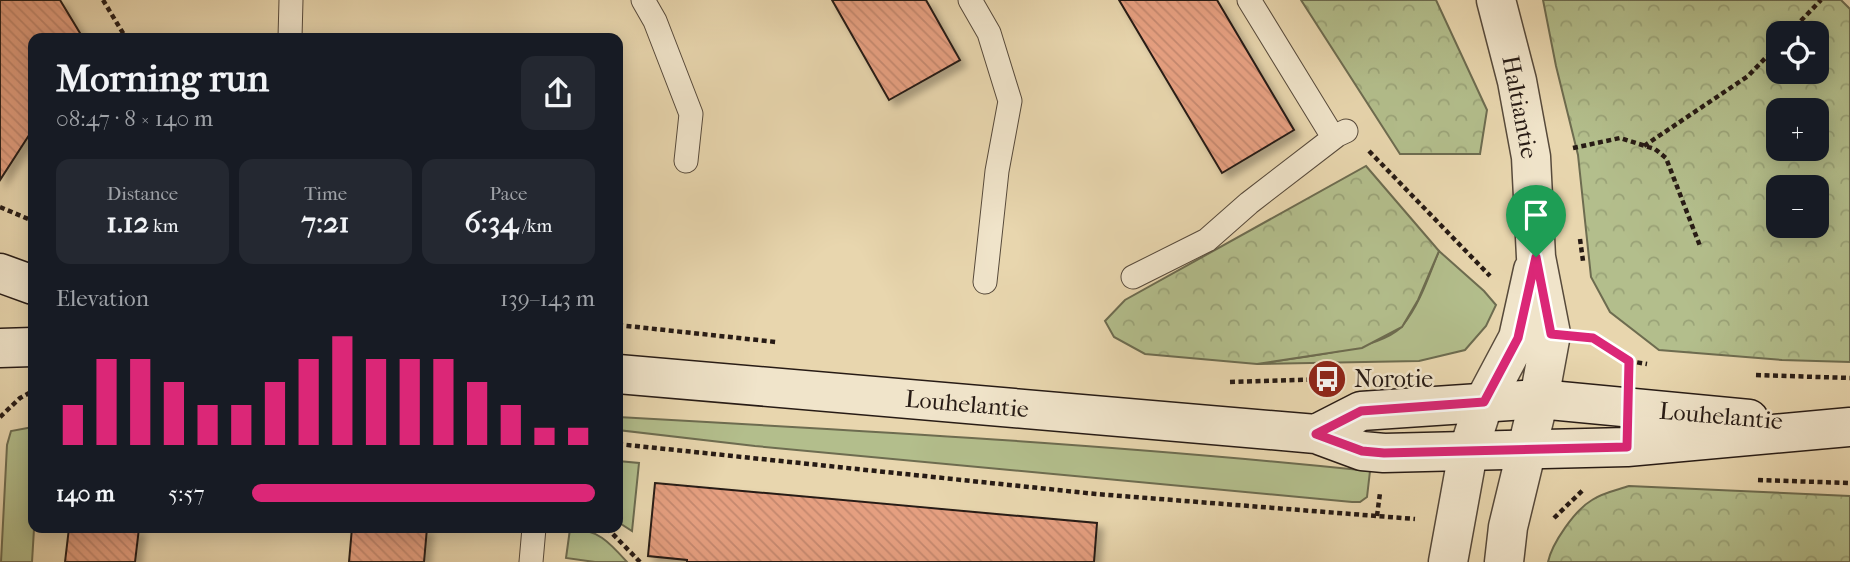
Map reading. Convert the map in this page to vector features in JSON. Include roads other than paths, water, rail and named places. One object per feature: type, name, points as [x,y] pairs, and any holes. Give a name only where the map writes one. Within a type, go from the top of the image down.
[{"type":"main road","name":"Haltiantie","points":[[1496,0],[1517,81],[1531,157],[1536,257],[1551,334],[1506,544]]},
{"type":"main road","name":"Haltiantie","points":[[1448,562],[1468,452],[1484,402],[1518,338],[1536,257]]},
{"type":"main road","points":[[0,273],[28,283]]},
{"type":"main road","points":[[0,348],[28,347]]},
{"type":"main road","name":"Louhelantie","points":[[623,374],[1316,434],[1362,451],[1384,453],[1627,447],[1844,427]]},
{"type":"main road","name":"Louhelantie","points":[[1316,434],[1361,411],[1539,399],[1844,427]]},
{"type":"lane","points":[[290,33],[291,0]]},
{"type":"lane","points":[[643,0],[655,21],[691,114],[686,161]]},
{"type":"lane","points":[[970,0],[989,33],[1010,101],[997,171],[985,282]]},
{"type":"lane","points":[[1133,278],[1207,240],[1249,203],[1342,133],[1334,137],[1249,0]]},
{"type":"lane","points":[[531,562],[534,533]]},
{"type":"place","name":"Norotie","points":[[1327,379]]}]
